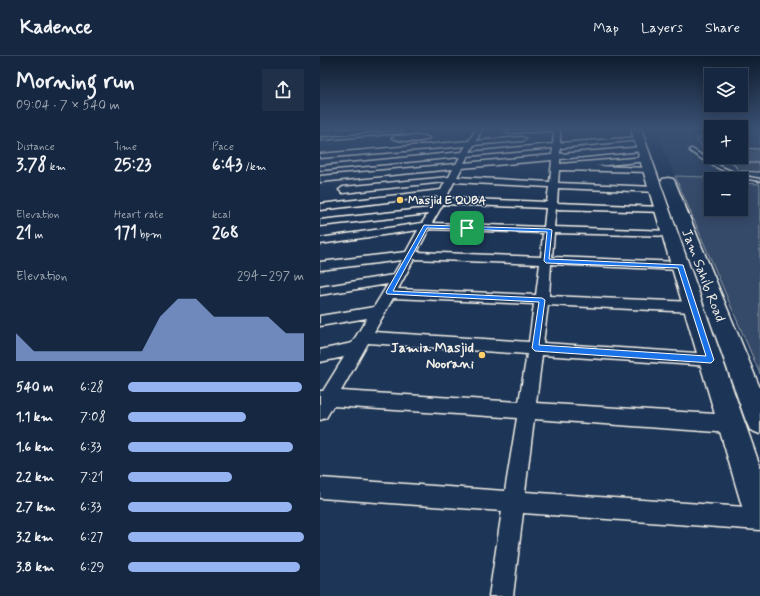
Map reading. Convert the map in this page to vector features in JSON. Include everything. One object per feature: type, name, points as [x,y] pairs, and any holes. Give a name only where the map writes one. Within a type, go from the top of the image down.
[{"type":"main road","name":"Jam Sahib Road","points":[[644,154],[760,513]]},
{"type":"main road","name":"Jam Sahib Road","points":[[645,154],[760,421]]},
{"type":"street","points":[[320,156],[343,154]]},
{"type":"street","points":[[320,213],[324,207],[380,154]]},
{"type":"street","points":[[320,168],[464,154]]},
{"type":"street","points":[[320,412],[324,398],[379,311],[466,154]]},
{"type":"street","points":[[320,179],[459,166],[509,154]]},
{"type":"street","points":[[501,596],[542,300],[556,154]]},
{"type":"street","points":[[343,190],[452,178],[554,185],[625,154]]},
{"type":"street","points":[[324,207],[440,201],[662,210]]},
{"type":"street","points":[[320,223],[440,201]]},
{"type":"street","points":[[320,241],[426,226],[670,234]]},
{"type":"street","points":[[320,266],[410,255],[681,266]]},
{"type":"street","points":[[320,291],[397,278]]},
{"type":"street","points":[[389,292],[694,307]]},
{"type":"street","points":[[320,321],[379,311]]},
{"type":"street","points":[[320,356],[360,343],[535,348],[711,360]]},
{"type":"street","points":[[324,398],[731,424]]},
{"type":"street","points":[[320,488],[760,518]]},
{"type":"lane","points":[[697,154],[722,171],[750,179],[760,180]]},
{"type":"shaded area","points":[[666,154],[704,154],[704,164],[748,164],[748,154],[760,154],[760,374]]},
{"type":"shaded area","points":[[748,154],[760,154],[760,166],[748,160]]},
{"type":"shaded area","points":[[675,176],[704,177],[704,216],[748,216],[748,183],[760,184],[760,374]]},
{"type":"building","points":[[748,154],[760,154],[760,163],[748,163]]},
{"type":"place","name":"Masjid E QUBA","points":[[400,200]]},
{"type":"place","name":"Jamia Masjid Noorani","points":[[482,355]]},
{"type":"route","points":[[426,226],[467,228],[549,230],[546,261],[681,266],[711,360],[535,348],[542,300],[389,292],[426,226]]}]
